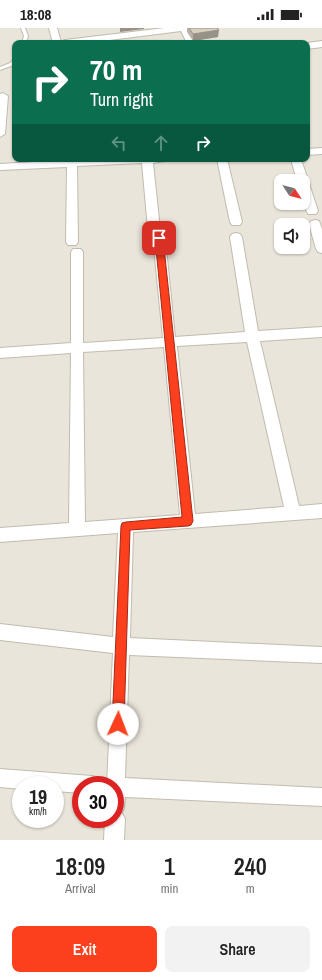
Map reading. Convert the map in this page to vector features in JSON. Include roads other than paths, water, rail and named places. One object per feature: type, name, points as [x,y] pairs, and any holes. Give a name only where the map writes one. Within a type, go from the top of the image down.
[{"type":"street","points":[[53,28],[56,40]]},
{"type":"street","points":[[79,40],[116,32],[184,28],[190,40]]},
{"type":"street","points":[[310,46],[322,44]]},
{"type":"street","points":[[0,134],[3,96]]},
{"type":"street","points":[[310,152],[322,151]]},
{"type":"street","points":[[0,167],[60,162]]},
{"type":"street","points":[[72,162],[77,348],[77,530]]},
{"type":"street","points":[[147,162],[157,234],[188,521]]},
{"type":"street","points":[[223,162],[236,222]]},
{"type":"street","points":[[297,162],[312,211]]},
{"type":"street","points":[[315,224],[322,249]]},
{"type":"street","points":[[236,237],[252,336],[293,514]]},
{"type":"street","points":[[0,353],[322,332]]},
{"type":"street","points":[[0,535],[322,511]]},
{"type":"street","points":[[115,776],[126,526]]},
{"type":"street","points":[[0,632],[121,646],[322,655]]},
{"type":"street","points":[[0,778],[72,783]]},
{"type":"street","points":[[124,787],[322,797]]},
{"type":"street","points":[[114,840],[115,828]]},
{"type":"lane","points":[[23,28],[26,36],[25,40]]},
{"type":"lane","points":[[0,69],[12,64]]}]
